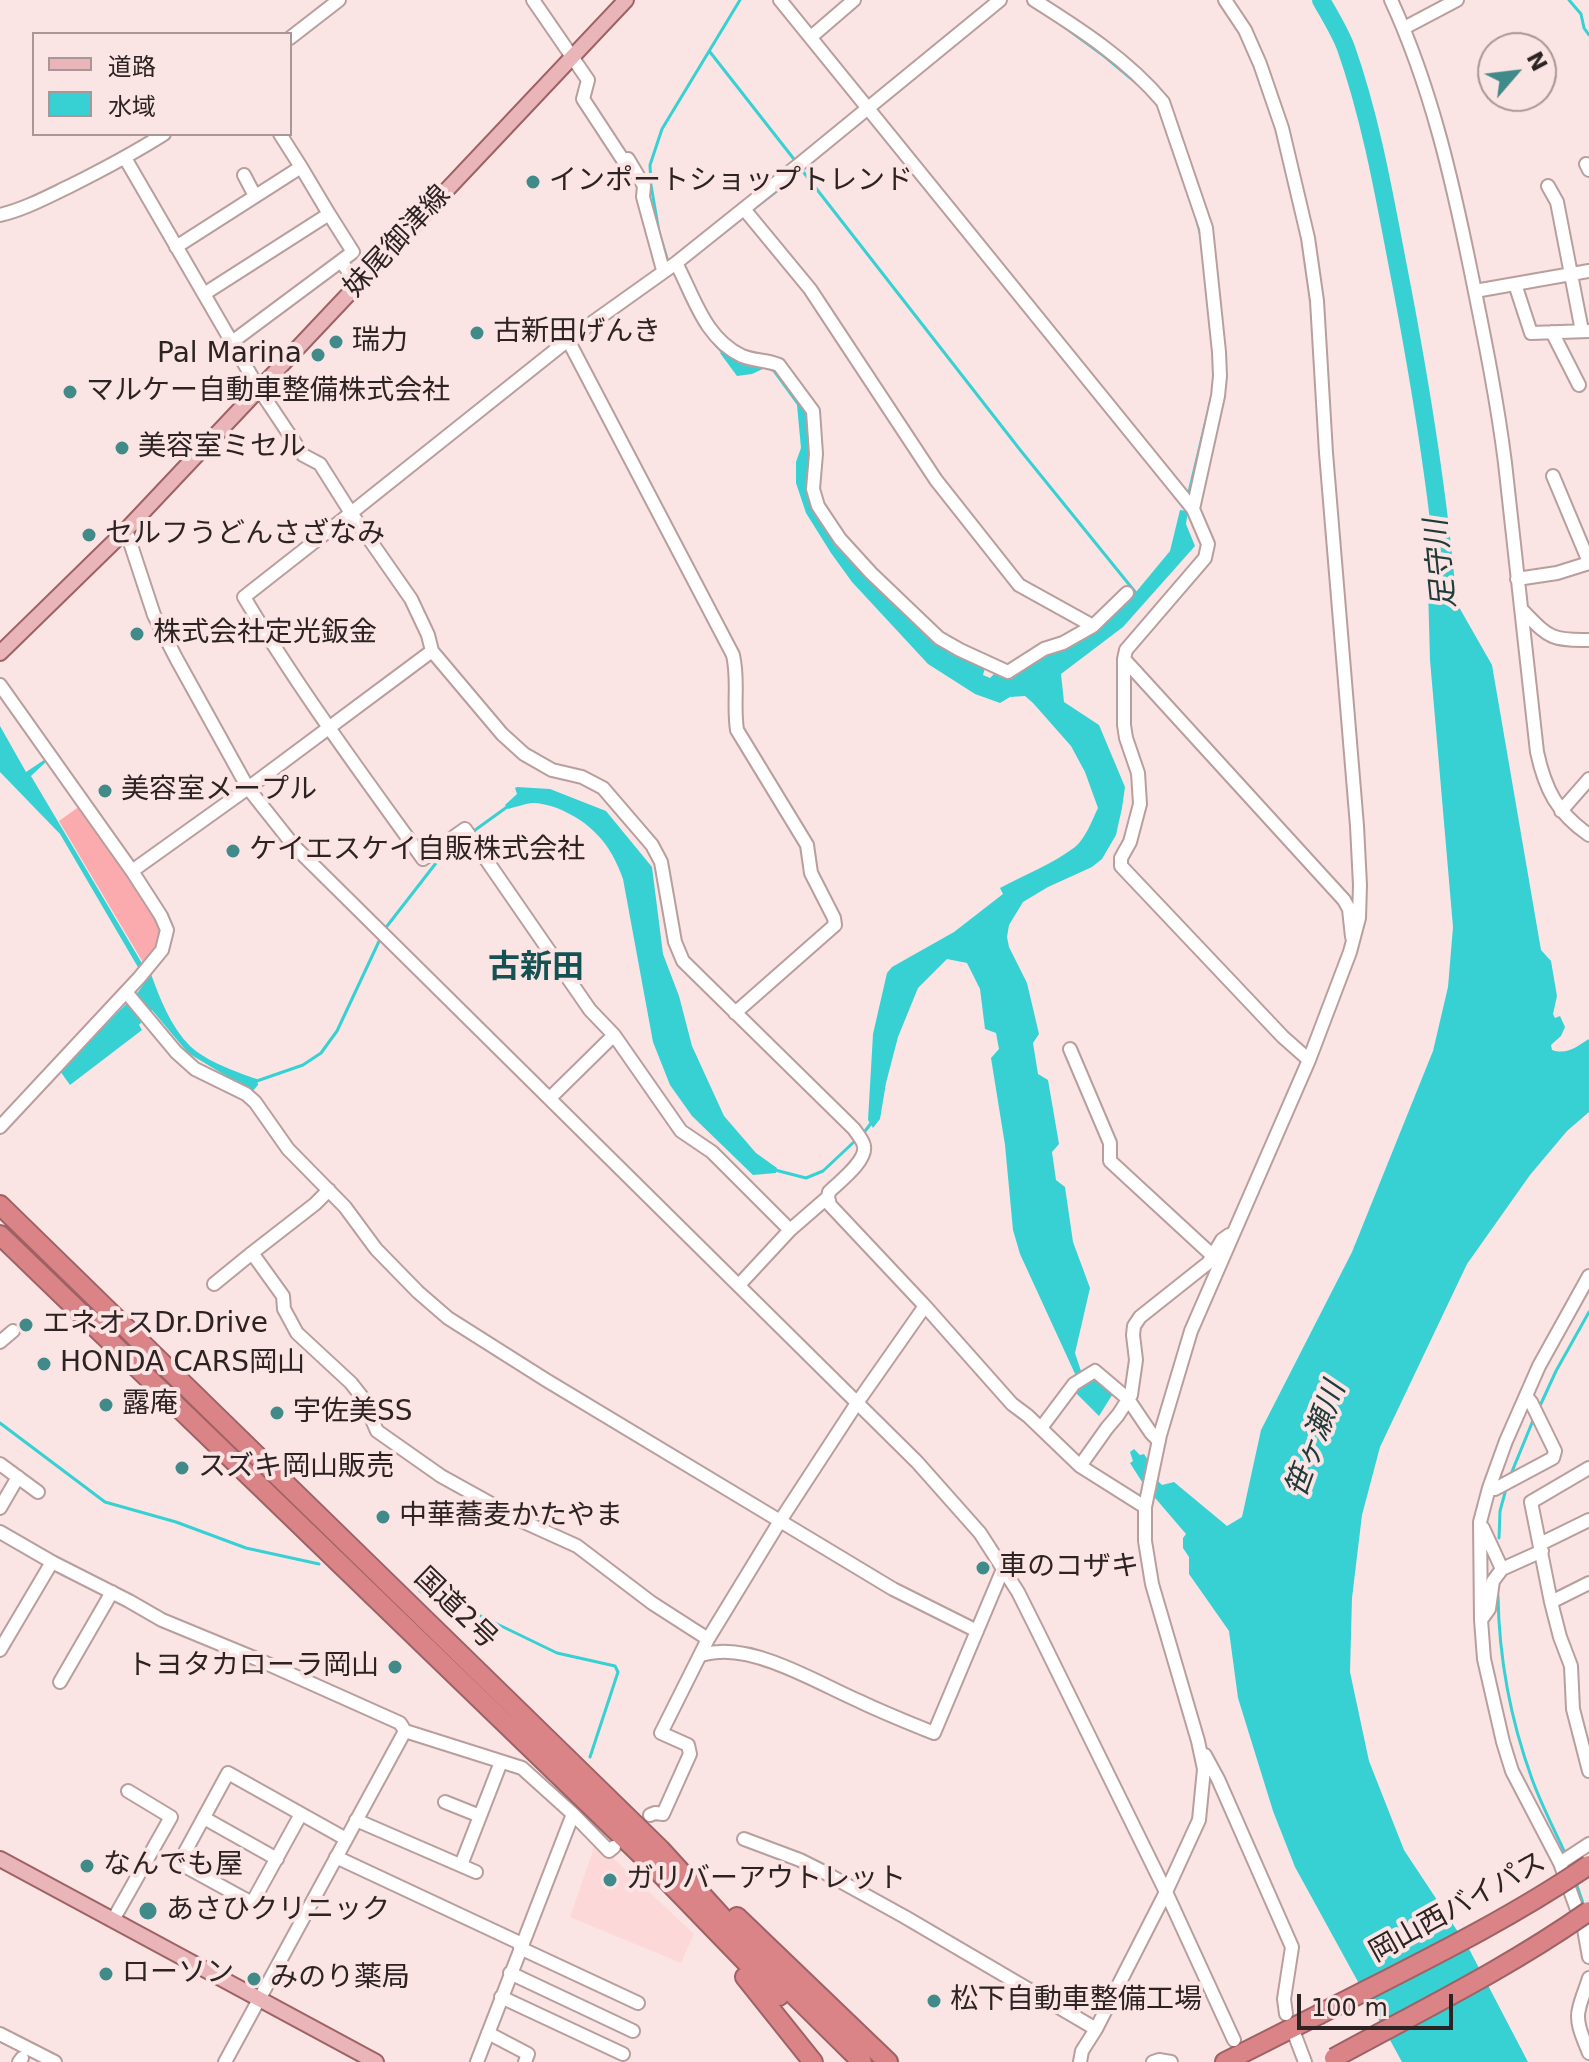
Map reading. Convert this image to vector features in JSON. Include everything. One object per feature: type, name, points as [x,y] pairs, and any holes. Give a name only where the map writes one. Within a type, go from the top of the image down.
[{"type":"highway","name":"国道2号","points":[[0,1205],[660,1849],[782,1983],[862,2062]]},
{"type":"highway","name":"国道2号","points":[[0,1235],[657,1870],[846,2062]]},
{"type":"highway","points":[[660,1849],[738,1918],[888,2062]]},
{"type":"highway","name":"岡山西バイパス","points":[[1238,2061],[1318,2015],[1487,1927],[1589,1865]]},
{"type":"highway","points":[[657,1870],[813,2062]]},
{"type":"highway","points":[[1330,2060],[1587,1922]]},
{"type":"main road","name":"妹尾御津線","points":[[0,653],[126,530],[626,0]]},
{"type":"main road","points":[[0,1859],[376,2062]]},
{"type":"street","points":[[292,36],[339,0]]},
{"type":"street","points":[[533,0],[588,80],[583,99],[644,186],[643,197],[673,267],[698,311],[720,340],[739,355],[779,365],[815,416],[813,489],[818,506],[840,539],[860,561],[931,631],[960,650],[1008,672],[1044,649],[1063,643],[1093,626],[1127,593]]},
{"type":"street","points":[[780,0],[1193,509],[1208,544],[1205,558],[1126,650],[1124,659],[1124,725],[1138,773],[1140,804],[1121,866],[1283,1037],[1309,1060]]},
{"type":"street","points":[[811,37],[854,0]]},
{"type":"street","points":[[790,1230],[712,1152],[681,1131],[614,1035],[590,1010],[465,829],[423,859],[328,729],[244,597],[568,340],[746,212],[868,107],[1000,0]]},
{"type":"street","points":[[1034,0],[1084,32],[1150,87],[1163,102],[1206,228],[1220,376],[1193,509]]},
{"type":"street","points":[[1080,2062],[1082,2051],[1166,1892],[1199,1820],[1204,1769],[1152,1584],[1145,1541],[1145,1507],[1159,1444],[1191,1331],[1309,1060],[1359,918],[1357,826],[1326,453],[1317,301],[1308,238],[1282,128],[1260,64],[1245,30],[1225,0]]},
{"type":"street","points":[[1391,0],[1430,99],[1453,181],[1475,291],[1504,461],[1537,752],[1543,778],[1561,811],[1589,835]]},
{"type":"street","points":[[1404,28],[1457,0]]},
{"type":"street","points":[[0,215],[38,202],[125,158],[161,136]]},
{"type":"street","points":[[232,342],[353,252],[281,136]]},
{"type":"street","points":[[125,158],[259,389],[303,455],[320,464],[411,599],[432,651],[502,734],[524,754],[552,770],[582,777],[603,788],[652,845],[661,862],[675,942],[683,961],[854,1129],[863,1142],[863,1158],[829,1192],[830,1205],[1012,1404],[1080,1466],[1145,1507]]},
{"type":"street","points":[[176,247],[301,167]]},
{"type":"street","points":[[244,175],[255,196]]},
{"type":"street","points":[[1515,284],[1531,333],[1586,331],[1557,202],[1548,186]]},
{"type":"street","points":[[746,212],[810,289],[936,480],[1019,585],[1093,626]]},
{"type":"street","points":[[204,294],[329,214]]},
{"type":"street","points":[[341,261],[358,285]]},
{"type":"street","points":[[1475,291],[1589,271]]},
{"type":"street","points":[[1552,332],[1579,385]]},
{"type":"street","points":[[568,340],[733,655],[737,673],[734,713],[737,730],[807,845],[811,873],[834,918],[835,925],[735,1013]]},
{"type":"street","points":[[1517,579],[1557,573],[1589,562],[1553,476]]},
{"type":"street","points":[[126,530],[154,615],[176,658],[248,788],[294,846],[857,1403],[948,1495],[980,1533],[1037,1630],[1166,1892],[1234,2040]]},
{"type":"street","points":[[1521,609],[1548,636],[1568,641],[1589,640]]},
{"type":"street","points":[[132,871],[432,651]]},
{"type":"street","points":[[1124,659],[1344,900],[1349,909],[1353,942]]},
{"type":"street","points":[[0,685],[132,871],[167,930],[162,950],[139,978],[0,1127]]},
{"type":"street","points":[[1561,811],[1589,779]]},
{"type":"street","points":[[126,992],[176,1052],[195,1069],[246,1094],[255,1102],[288,1149],[345,1207],[376,1249],[448,1318],[893,1589],[977,1631]]},
{"type":"street","points":[[550,1098],[614,1035]]},
{"type":"street","points":[[1070,1049],[1110,1143],[1110,1161],[1213,1256]]},
{"type":"street","points":[[214,1284],[329,1190]]},
{"type":"street","points":[[739,1285],[790,1230],[828,1197]]},
{"type":"street","points":[[1080,1466],[1131,1395],[1135,1373],[1134,1326],[1140,1317],[1208,1263],[1222,1240],[1233,1234]]},
{"type":"street","points":[[252,1253],[283,1296],[284,1309],[297,1333],[351,1383],[362,1397],[377,1431],[441,1476],[524,1522],[577,1546],[652,1603],[708,1639]]},
{"type":"street","points":[[1589,1276],[1539,1366],[1506,1441],[1480,1522],[1484,1659],[1512,1771],[1565,1860],[1587,1922],[1589,1957]]},
{"type":"street","points":[[650,1815],[663,1814],[690,1754],[688,1745],[661,1733],[708,1639],[780,1521],[925,1306]]},
{"type":"street","points":[[0,1342],[13,1331]]},
{"type":"street","points":[[1041,1428],[1082,1379],[1095,1371],[1128,1399],[1159,1444]]},
{"type":"street","points":[[1489,1488],[1495,1489],[1553,1458],[1555,1451],[1526,1396]]},
{"type":"street","points":[[0,1464],[38,1492]]},
{"type":"street","points":[[1589,1468],[1531,1502],[1551,1602],[1571,1666],[1573,1709],[1589,1771]]},
{"type":"street","points":[[0,1508],[18,1477]]},
{"type":"street","points":[[1481,1620],[1489,1609],[1493,1581],[1502,1569],[1589,1520]]},
{"type":"street","points":[[1480,1522],[1502,1569]]},
{"type":"street","points":[[0,1532],[162,1620],[400,1723],[405,1731],[522,1768],[609,1851],[614,1847]]},
{"type":"street","points":[[0,1650],[52,1562]]},
{"type":"street","points":[[700,1655],[720,1652],[763,1660],[934,1733],[1003,1569]]},
{"type":"street","points":[[1551,1602],[1589,1583]]},
{"type":"street","points":[[60,1682],[112,1592]]},
{"type":"street","points":[[225,2062],[405,1731]]},
{"type":"street","points":[[1198,1741],[1218,1779],[1292,1947],[1284,1999],[1286,2014]]},
{"type":"street","points":[[461,1865],[501,1762]]},
{"type":"street","points":[[301,1814],[252,1903],[179,1863],[228,1773],[346,1839]]},
{"type":"street","points":[[113,1920],[171,1817],[128,1791]]},
{"type":"street","points":[[445,1802],[480,1816]]},
{"type":"street","points":[[477,2062],[519,1944],[573,1814]]},
{"type":"street","points":[[204,1818],[277,1859]]},
{"type":"street","points":[[356,1820],[476,1872]]},
{"type":"street","points":[[744,1839],[820,1870],[1096,2029]]},
{"type":"street","points":[[1565,1860],[1589,1844]]},
{"type":"street","points":[[336,1857],[638,2003]]},
{"type":"street","points":[[510,1973],[633,2031]]},
{"type":"street","points":[[1589,1978],[1578,2011],[1580,2031],[1589,2053]]},
{"type":"street","points":[[501,1997],[623,2054]]},
{"type":"street","points":[[488,2033],[528,2054],[525,2062]]},
{"type":"street","points":[[1294,2033],[1305,2062]]},
{"type":"street","points":[[0,2034],[55,2062]]},
{"type":"street","points":[[1153,2062],[1171,2062]]},
{"type":"shaded area","points":[[80,806],[159,923],[156,945],[144,964],[59,821]]},
{"type":"shaded area","name":"ガリバーアウトレット","points":[[596,1842],[694,1934],[681,1963],[570,1917]]},
{"type":"water","points":[[724,350],[742,363],[774,365],[812,415],[816,513],[964,658],[985,668],[983,675],[990,678],[994,674],[1012,679],[1043,654],[1069,647],[1098,628],[1131,598],[1170,551],[1180,510],[1188,511],[1186,524],[1195,546],[1123,627],[1061,674],[1064,702],[1099,725],[1125,787],[1116,835],[1102,859],[1092,867],[1023,902],[1009,925],[1007,937],[1027,983],[1039,1034],[1033,1043],[1038,1074],[1048,1080],[1059,1144],[1052,1152],[1056,1180],[1065,1187],[1073,1242],[1090,1288],[1075,1353],[1081,1371],[1078,1376],[1020,1254],[1013,1230],[1005,1145],[991,1058],[999,1049],[996,1033],[985,1029],[980,989],[967,963],[947,959],[918,988],[898,1037],[880,1119],[873,1128],[868,1120],[873,1034],[887,973],[892,967],[954,932],[1003,894],[1000,888],[1075,847],[1086,834],[1098,808],[1085,772],[1071,746],[1033,703],[1025,696],[1010,697],[1000,703],[975,694],[928,664],[852,582],[806,513],[796,483],[796,462],[801,448],[797,405],[773,372],[765,368],[737,376],[720,353]]},
{"type":"water","name":"笹ヶ瀬川","points":[[1427,551],[1492,665],[1541,950],[1551,961],[1557,996],[1553,1014],[1555,1018],[1560,1016],[1565,1027],[1551,1045],[1552,1050],[1567,1051],[1589,1039],[1589,1112],[1567,1131],[1530,1175],[1467,1264],[1380,1447],[1362,1515],[1352,1598],[1350,1672],[1369,1761],[1404,1850],[1468,1947],[1528,2062],[1402,2062],[1295,1867],[1273,1811],[1238,1698],[1229,1631],[1189,1574],[1189,1557],[1183,1548],[1186,1534],[1144,1485],[1130,1463],[1133,1461],[1130,1452],[1134,1449],[1140,1455],[1144,1454],[1162,1485],[1174,1482],[1227,1526],[1242,1517],[1261,1430],[1352,1252],[1433,1051],[1448,987],[1453,927],[1430,660]]},
{"type":"water","points":[[0,726],[26,772],[47,758],[31,776],[143,965],[139,969],[60,834],[0,772]]},
{"type":"water","points":[[517,787],[550,789],[606,811],[652,867],[663,954],[679,996],[692,1046],[724,1116],[756,1153],[777,1168],[776,1173],[753,1175],[692,1116],[670,1085],[653,1042],[623,879],[606,845],[590,827],[557,808],[532,803],[508,809],[505,805],[517,794]]},
{"type":"water","points":[[151,974],[167,1012],[183,1038],[213,1061],[257,1079],[258,1085],[250,1094],[188,1053],[152,1010],[139,1025],[142,1030],[70,1085],[60,1071],[138,992]]},
{"type":"water","points":[[1094,1376],[1114,1392],[1099,1416],[1075,1392]]},
{"type":"waterway","points":[[668,262],[659,232],[650,165],[662,129],[740,0]]},
{"type":"waterway","name":"足守川","points":[[1321,0],[1346,48],[1363,102],[1382,184],[1428,437],[1448,609]]},
{"type":"waterway","points":[[1569,0],[1581,14],[1589,35]]},
{"type":"waterway","points":[[1055,20],[1140,86]]},
{"type":"waterway","points":[[710,52],[797,163]]},
{"type":"waterway","points":[[88,171],[102,163]]},
{"type":"waterway","points":[[801,169],[1136,593]]},
{"type":"waterway","points":[[752,210],[803,171]]},
{"type":"waterway","points":[[718,237],[746,215]]},
{"type":"waterway","points":[[1196,217],[1201,236]]},
{"type":"waterway","points":[[684,294],[693,312]]},
{"type":"waterway","points":[[713,342],[724,354]]},
{"type":"waterway","points":[[1189,492],[1213,391]]},
{"type":"waterway","points":[[471,833],[507,807]]},
{"type":"waterway","points":[[384,930],[443,854],[465,837]]},
{"type":"waterway","points":[[254,1082],[303,1065],[321,1053],[337,1031],[381,937]]},
{"type":"waterway","points":[[862,1135],[872,1122]]},
{"type":"waterway","points":[[775,1170],[806,1178],[823,1171],[856,1140]]},
{"type":"waterway","points":[[1539,1408],[1589,1312]]},
{"type":"waterway","points":[[1511,1474],[1534,1418]]},
{"type":"waterway","points":[[0,1423],[105,1502],[176,1522],[246,1548],[319,1564]]},
{"type":"waterway","points":[[1499,1538],[1500,1511],[1506,1489]]},
{"type":"waterway","points":[[420,1591],[462,1607],[557,1653],[615,1666],[618,1672],[590,1757]]},
{"type":"waterway","points":[[1498,1596],[1504,1666],[1518,1735],[1536,1788],[1565,1853]]},
{"type":"waterway","points":[[1576,1883],[1584,1906]]},
{"type":"waterway","points":[[509,1963],[515,1947]]},
{"type":"waterway","points":[[0,2041],[42,2062]]},
{"type":"place","name":"インポートショップトレンド","points":[[533,182]]},
{"type":"place","name":"古新田げんき","points":[[477,333]]},
{"type":"place","name":"瑞力","points":[[336,342]]},
{"type":"place","name":"Pal Marina","points":[[318,355]]},
{"type":"place","name":"マルケー自動車整備株式会社","points":[[70,392]]},
{"type":"place","name":"美容室ミセル","points":[[122,448]]},
{"type":"place","name":"セルフうどんさざなみ","points":[[89,535]]},
{"type":"place","name":"株式会社定光鈑金","points":[[137,634]]},
{"type":"place","name":"美容室メープル","points":[[105,791]]},
{"type":"place","name":"ケイエスケイ自販株式会社","points":[[233,851]]},
{"type":"place","name":"エネオスDr.Drive","points":[[26,1325]]},
{"type":"place","name":"HONDA CARS岡山","points":[[44,1364]]},
{"type":"place","name":"露庵","points":[[106,1405]]},
{"type":"place","name":"宇佐美SS","points":[[277,1413]]},
{"type":"place","name":"スズキ岡山販売","points":[[182,1468]]},
{"type":"place","name":"中華蕎麦かたやま","points":[[383,1517]]},
{"type":"place","name":"車のコザキ","points":[[983,1568]]},
{"type":"place","name":"トヨタカローラ岡山","points":[[395,1667]]},
{"type":"place","name":"なんでも屋","points":[[87,1866]]},
{"type":"place","name":"ガリバーアウトレット","points":[[610,1880]]},
{"type":"place","name":"あさひクリニック","points":[[148,1911]]},
{"type":"place","name":"ローソン","points":[[106,1974]]},
{"type":"place","name":"みのり薬局","points":[[254,1979]]},
{"type":"place","name":"松下自動車整備工場","points":[[934,2001]]},
{"type":"district","name":"古新田","points":[[536,969]]}]
